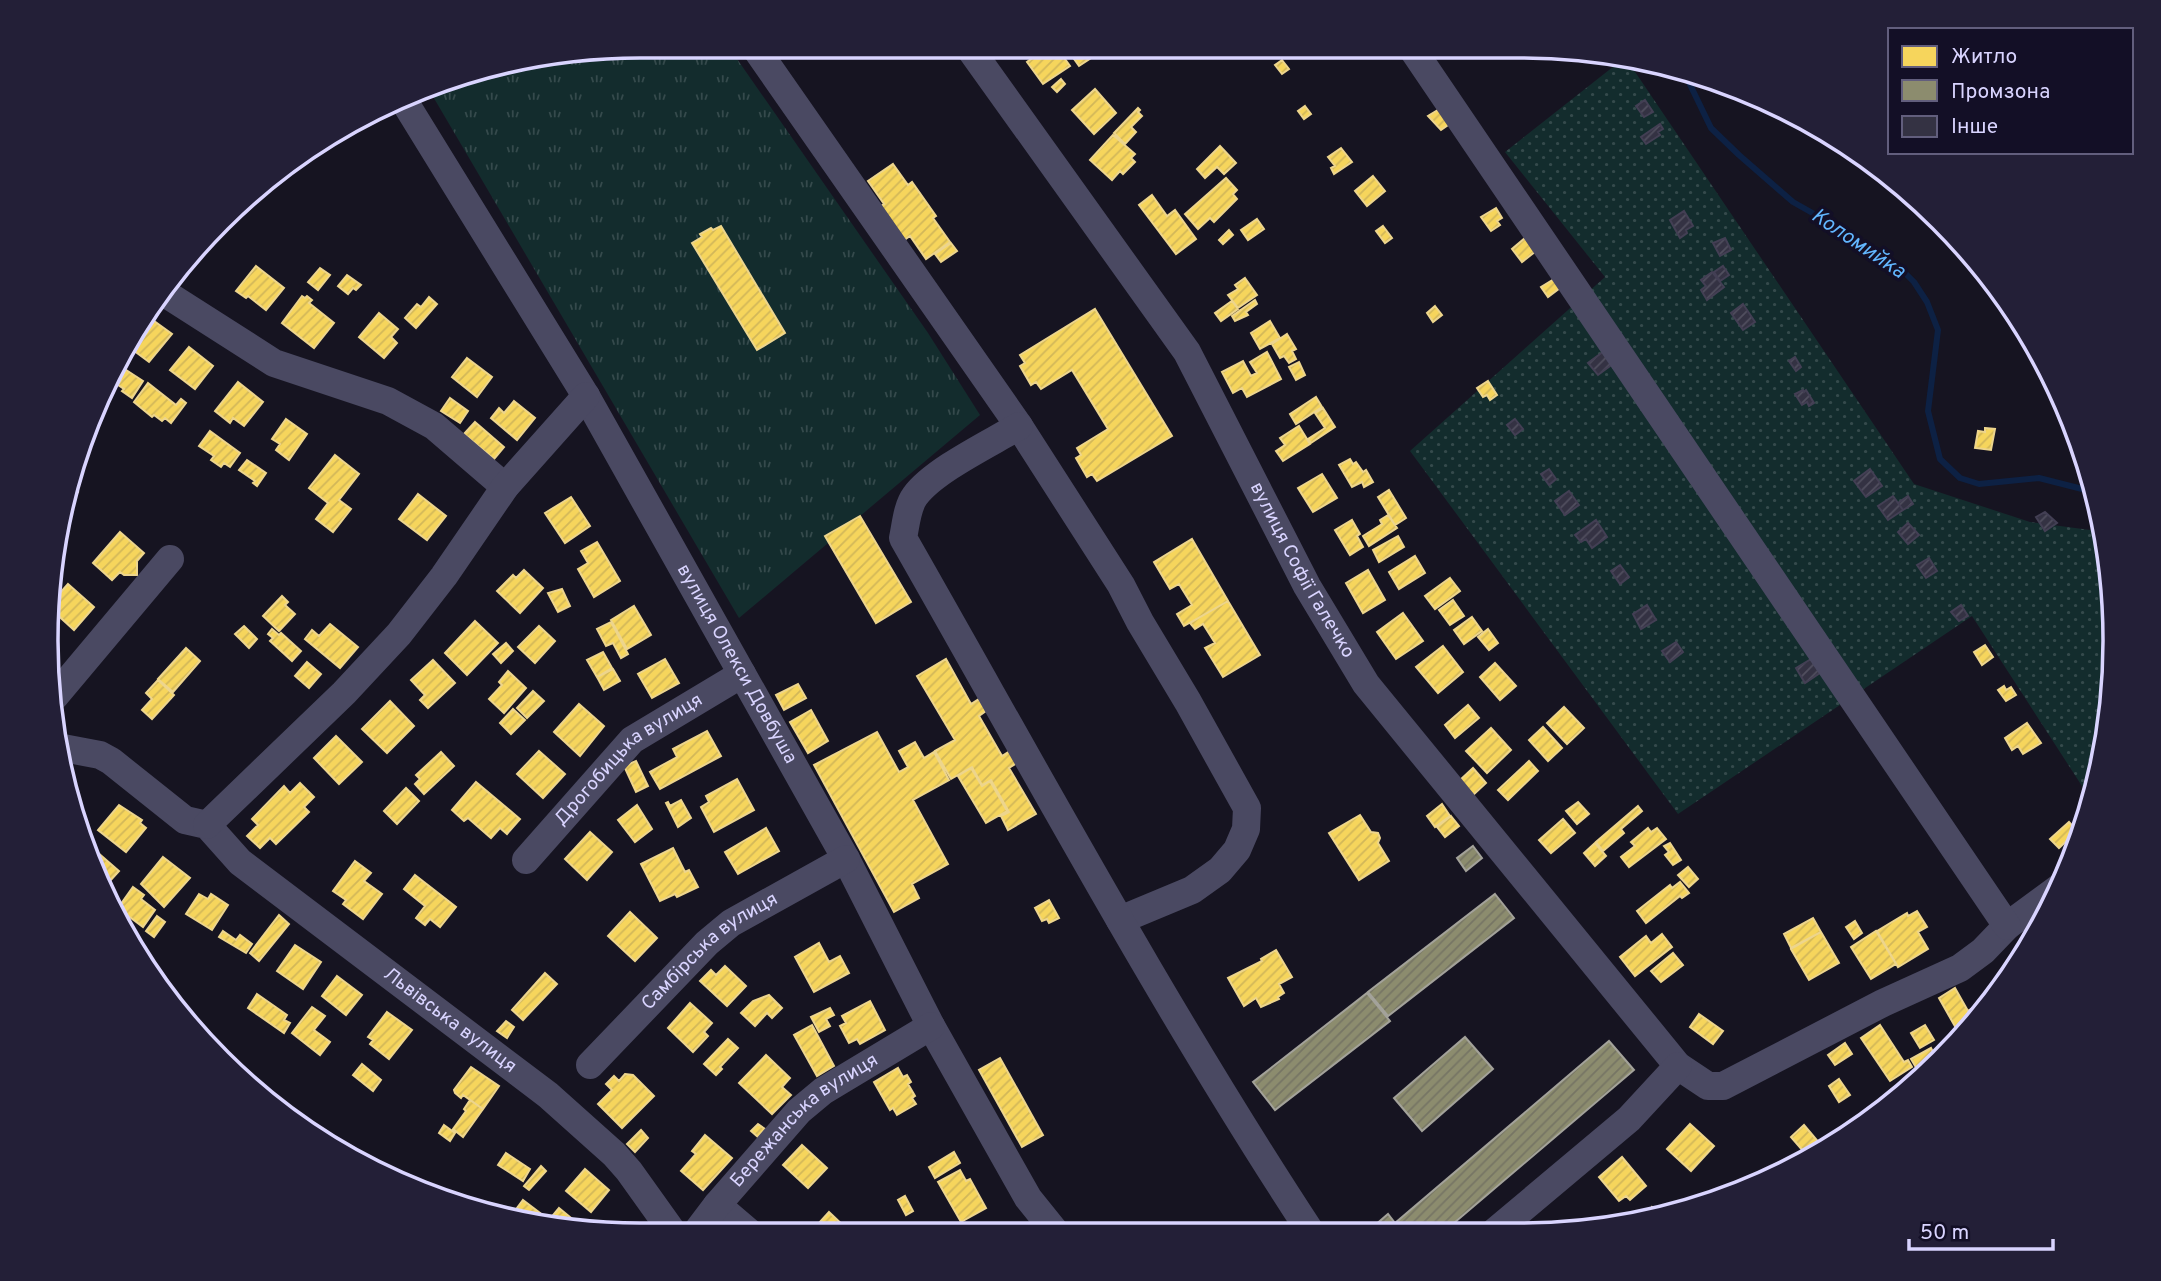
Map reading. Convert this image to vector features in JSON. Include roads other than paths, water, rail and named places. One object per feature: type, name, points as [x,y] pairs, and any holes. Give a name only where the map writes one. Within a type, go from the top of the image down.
[{"type":"street","points":[[762,58],[1019,426],[1121,585],[1247,808],[1246,829],[1242,839],[1237,850],[1220,870],[1192,890],[1121,920]]},
{"type":"street","name":"вулиця Софії Галечко","points":[[977,58],[1186,352],[1307,586],[1366,684],[1678,1066],[1708,1086],[1723,1086],[1883,1003],[1960,968],[1983,951],[2007,926],[2042,900]]},
{"type":"street","points":[[1418,58],[2007,926]]},
{"type":"street","name":"вулиця Олекси Довбуша","points":[[407,107],[586,396],[846,859],[931,1026],[1040,1223]]},
{"type":"street","points":[[170,297],[274,363],[388,401],[429,423],[505,487]]},
{"type":"street","points":[[207,825],[344,693],[399,635],[444,576],[505,487],[586,396]]},
{"type":"street","points":[[1019,426],[957,462],[914,496],[903,538],[1189,1038],[1305,1223]]},
{"type":"street","points":[[60,690],[170,559]]},
{"type":"street","name":"Дрогобицька вулиця","points":[[526,859],[632,740],[742,674]]},
{"type":"street","name":"Львівська вулиця","points":[[68,749],[100,755],[111,761],[185,820],[207,825],[229,852],[251,870],[557,1103],[622,1163],[666,1223]]},
{"type":"street","name":"Самбірська вулиця","points":[[590,1065],[715,936],[731,923],[846,859]]},
{"type":"street","name":"Бережанська вулиця","points":[[703,1223],[799,1111],[823,1091],[931,1026]]},
{"type":"street","points":[[1505,1223],[1629,1119],[1678,1066]]},
{"type":"street","points":[[717,1205],[738,1223]]},
{"type":"waterway","name":"Коломийка","points":[[1690,84],[1711,128],[1739,155],[1793,202],[1897,265],[1914,282],[1927,302],[1938,330],[1928,411],[1940,459],[1960,478],[1979,484],[2039,478],[2083,489]]}]
